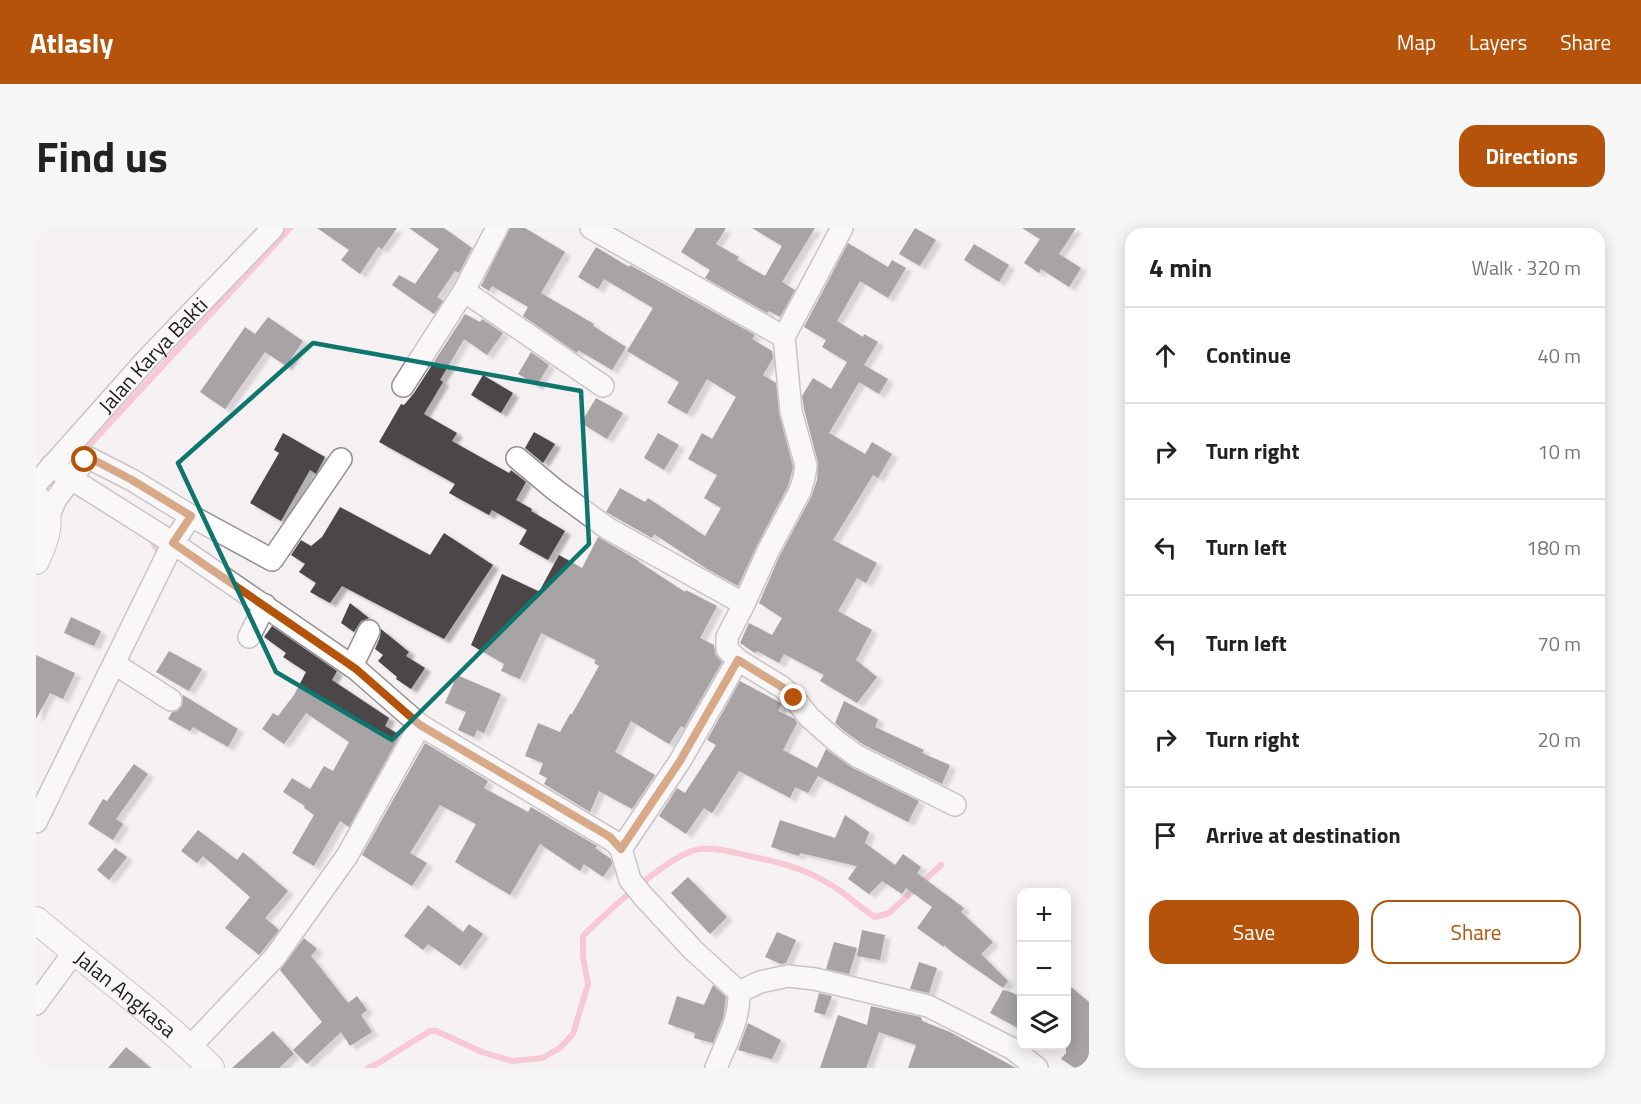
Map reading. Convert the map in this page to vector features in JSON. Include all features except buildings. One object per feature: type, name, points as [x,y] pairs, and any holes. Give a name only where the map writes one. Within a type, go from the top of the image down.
[{"type":"street","name":"Jalan Karya Bakti","points":[[36,484],[147,359],[273,228]]},
{"type":"street","points":[[403,386],[464,291],[497,228]]},
{"type":"street","points":[[591,228],[784,337]]},
{"type":"street","points":[[838,230],[784,337],[791,411],[806,465],[804,478],[800,491],[768,551],[726,641],[727,648],[738,660],[782,687],[809,717],[857,756],[955,805]]},
{"type":"street","points":[[464,291],[603,386]]},
{"type":"street","points":[[36,561],[46,540],[42,509],[56,499],[85,460],[90,458],[272,560],[341,459]]},
{"type":"street","points":[[517,458],[607,528],[744,604]]},
{"type":"street","points":[[51,466],[173,543],[352,666],[420,725],[610,837],[621,849],[636,888],[693,950],[739,992],[740,1005],[735,1023],[716,1068]]},
{"type":"street","points":[[36,822],[173,543],[191,516]]},
{"type":"street","points":[[249,638],[265,605]]},
{"type":"street","points":[[352,666],[369,632]]},
{"type":"street","points":[[621,849],[680,761],[738,660]]},
{"type":"street","points":[[115,664],[171,700]]},
{"type":"street","points":[[190,1047],[275,957],[288,939],[347,856],[420,725]]},
{"type":"street","name":"Jalan Angkasa","points":[[36,920],[190,1047],[211,1068]]},
{"type":"street","points":[[36,1004],[74,952]]},
{"type":"street","points":[[739,992],[760,982],[788,976],[815,979],[928,1006],[1013,1048],[1037,1068]]},
{"type":"highlighted area","points":[[313,343],[581,391],[589,544],[392,740],[276,672],[178,463]]},
{"type":"waterway","points":[[83,452],[290,228]]},
{"type":"waterway","points":[[153,542],[159,553],[157,557]]},
{"type":"waterway","points":[[368,1068],[430,1031],[436,1031],[482,1052],[512,1061],[542,1058],[560,1048],[573,1034],[588,984],[583,957],[583,936],[638,886],[687,853],[700,849],[722,850],[796,868],[837,889],[875,917],[889,913],[941,865]]},
{"type":"route","points":[[85,460],[92,459],[132,480],[191,516],[173,543],[356,669],[420,725],[610,837],[621,849],[680,761],[738,660],[782,687],[794,698]]}]
